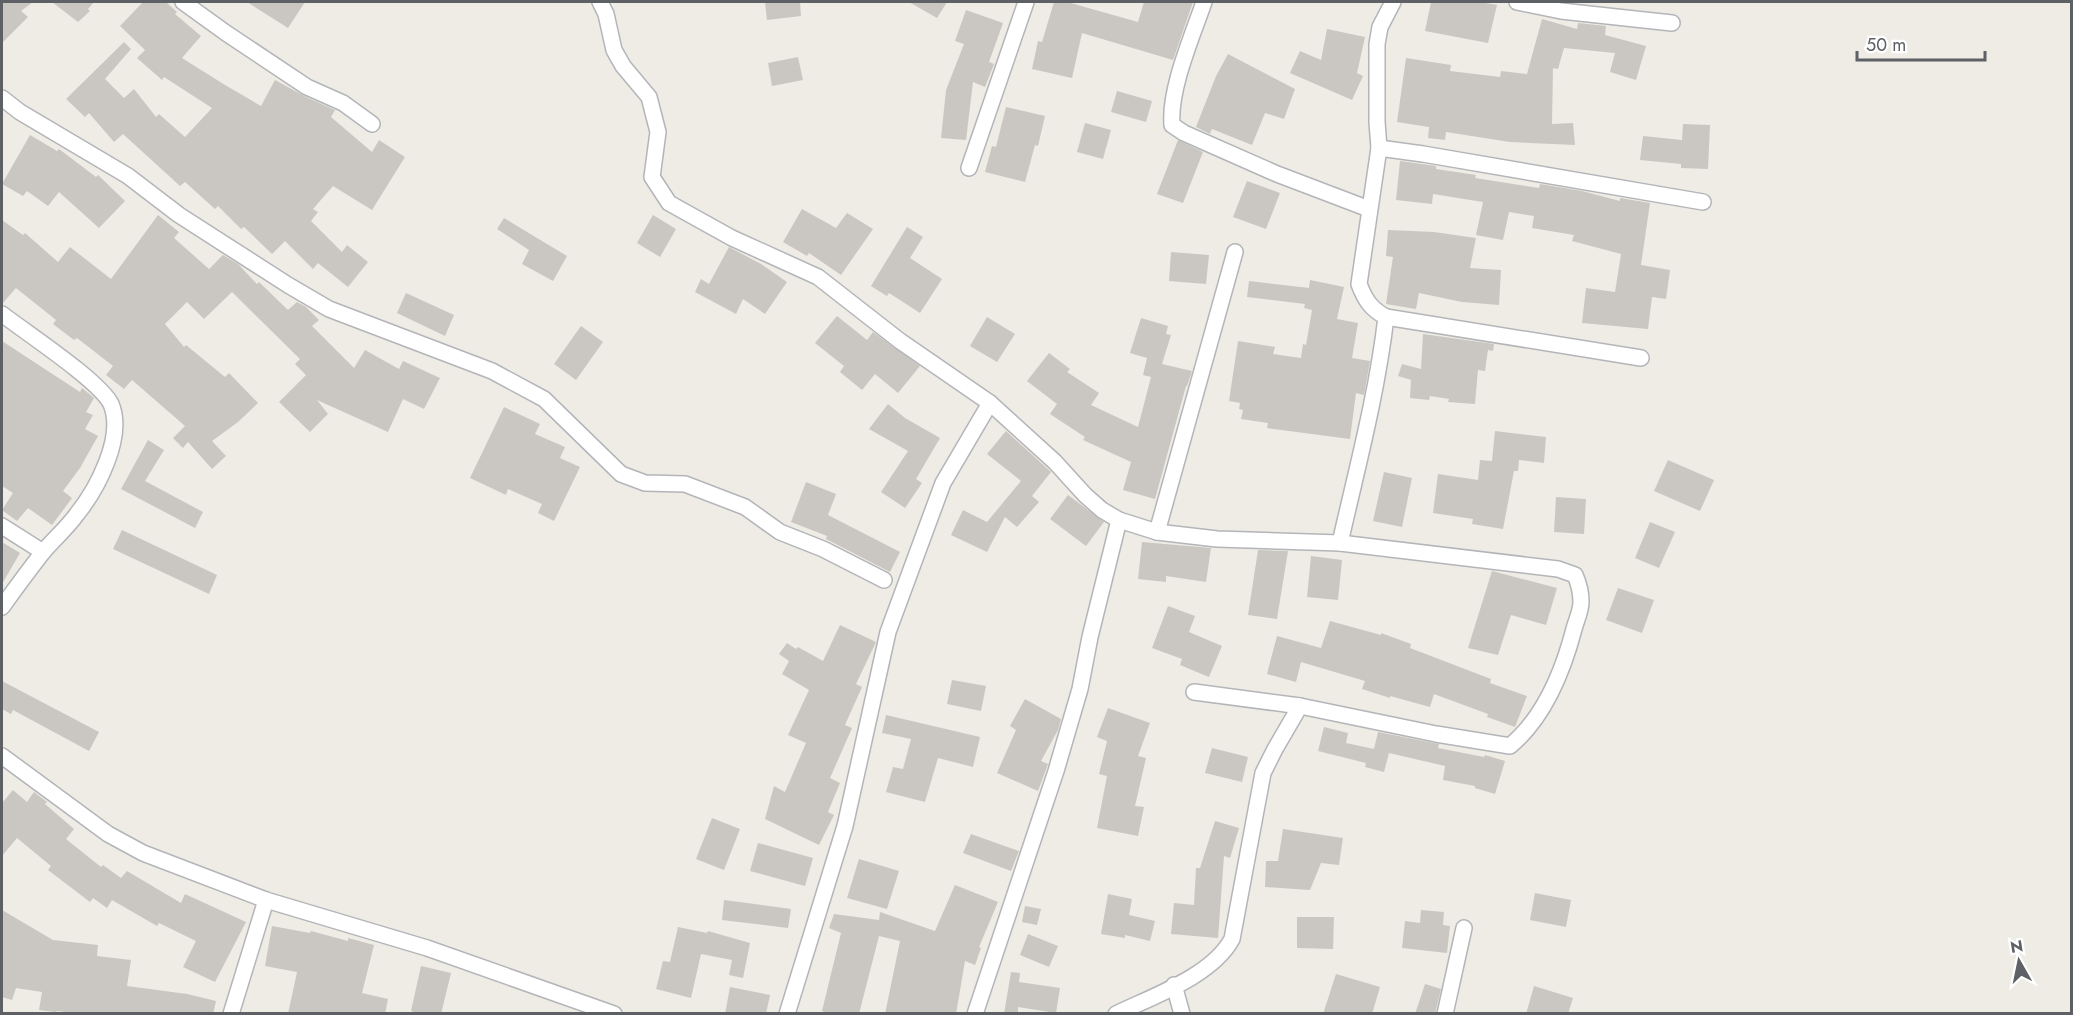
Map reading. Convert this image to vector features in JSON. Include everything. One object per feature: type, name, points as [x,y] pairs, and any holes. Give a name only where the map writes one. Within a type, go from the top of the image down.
[{"type":"street","points":[[183,2],[307,87],[343,103],[372,124]]},
{"type":"street","points":[[600,2],[606,15],[614,50],[623,66],[650,97],[658,132],[652,177],[669,203],[732,238],[818,277],[900,341],[990,403],[1055,462],[1102,510],[1119,520],[1157,532],[1217,539],[1340,543],[1558,569],[1575,575],[1579,586],[1581,605],[1569,649],[1554,687],[1522,736],[1510,746],[1436,734],[1300,706],[1194,692]]},
{"type":"street","points":[[969,168],[1026,2]]},
{"type":"street","points":[[1204,2],[1179,76],[1171,109],[1172,125],[1184,133],[1277,174],[1369,209]]},
{"type":"street","points":[[1393,2],[1380,27],[1377,44],[1379,148],[1359,284],[1366,301],[1375,311],[1386,317],[1641,358]]},
{"type":"street","points":[[1517,2],[1561,10],[1672,23]]},
{"type":"street","points":[[2,98],[129,176],[180,215],[329,309],[492,371],[544,399],[621,474],[645,483],[685,484],[744,507],[780,532],[823,549],[884,580]]},
{"type":"street","points":[[1379,148],[1703,202]]},
{"type":"street","points":[[1157,532],[1235,252]]},
{"type":"street","points":[[2,314],[95,384],[111,404],[115,427],[111,451],[98,480],[78,513],[43,552],[2,607]]},
{"type":"street","points":[[1340,543],[1372,407],[1386,317]]},
{"type":"street","points":[[787,1014],[845,826],[888,632],[943,483],[990,403]]},
{"type":"street","points":[[975,1014],[1059,761],[1080,689],[1090,637],[1119,520]]},
{"type":"street","points":[[2,526],[43,552]]},
{"type":"street","points":[[1116,1014],[1216,961],[1232,939],[1263,773],[1300,706]]},
{"type":"street","points":[[2,756],[108,834],[143,852],[266,900],[427,948],[614,1014]]},
{"type":"street","points":[[231,1014],[266,900]]},
{"type":"street","points":[[1445,1014],[1464,928]]},
{"type":"street","points":[[1174,985],[1182,1014]]},
{"type":"building","points":[[2,2],[33,2],[21,11],[28,17],[2,43]]},
{"type":"building","points":[[52,2],[94,2],[88,9],[90,11],[78,22]]},
{"type":"building","points":[[143,2],[166,2],[177,12],[175,14],[201,36],[182,58],[225,85],[261,106],[275,80],[335,110],[331,117],[372,152],[379,140],[405,157],[372,210],[333,186],[313,209],[318,212],[311,221],[342,252],[347,245],[368,262],[348,287],[318,263],[313,269],[285,241],[272,254],[244,227],[241,229],[218,206],[215,209],[185,182],[180,186],[123,134],[114,142],[89,113],[85,117],[66,99],[124,42],[131,49],[105,79],[124,98],[134,89],[156,117],[159,114],[185,137],[212,108],[164,77],[162,80],[137,58],[145,50],[120,26]]},
{"type":"building","points":[[247,2],[305,2],[288,28]]},
{"type":"building","points":[[765,2],[800,2],[801,16],[767,20]]},
{"type":"building","points":[[909,2],[947,2],[937,18]]},
{"type":"building","points":[[1054,2],[1067,2],[1138,22],[1144,2],[1193,2],[1173,60],[1082,33],[1072,78],[1032,69],[1038,41],[1042,42]]},
{"type":"building","points":[[1431,2],[1480,2],[1497,5],[1488,43],[1425,31]]},
{"type":"building","points":[[966,10],[1003,23],[989,62],[994,64],[985,87],[973,82],[966,140],[941,138],[946,90],[964,44],[955,41]]},
{"type":"building","points":[[1542,19],[1577,29],[1578,23],[1606,26],[1605,35],[1646,46],[1636,80],[1610,72],[1615,53],[1564,48],[1558,69],[1553,68],[1552,124],[1573,123],[1575,145],[1510,142],[1446,132],[1445,140],[1428,138],[1429,127],[1397,122],[1406,58],[1451,65],[1450,71],[1500,77],[1501,71],[1527,74]]},
{"type":"building","points":[[1327,29],[1365,37],[1357,73],[1363,76],[1352,100],[1290,73],[1300,51],[1321,60]]},
{"type":"building","points":[[1228,54],[1295,89],[1284,119],[1265,113],[1252,145],[1212,129],[1210,134],[1196,127],[1216,76]]},
{"type":"building","points":[[798,57],[803,80],[772,86],[768,63]]},
{"type":"building","points":[[1117,91],[1152,101],[1146,122],[1111,112]]},
{"type":"building","points":[[1006,107],[1045,116],[1038,146],[1035,145],[1025,182],[985,172],[992,146],[996,147]]},
{"type":"building","points":[[1085,123],[1111,130],[1103,159],[1077,152]]},
{"type":"building","points":[[1683,124],[1710,125],[1708,169],[1681,168],[1681,164],[1640,160],[1643,136],[1682,140]]},
{"type":"building","points":[[30,135],[57,151],[59,149],[96,177],[98,175],[125,201],[99,228],[59,192],[48,206],[27,191],[23,196],[2,184]]},
{"type":"building","points":[[1178,140],[1203,152],[1183,203],[1157,194]]},
{"type":"building","points":[[1400,161],[1476,175],[1475,178],[1539,188],[1540,184],[1582,191],[1620,201],[1620,198],[1650,203],[1641,265],[1670,270],[1666,299],[1652,297],[1648,329],[1582,323],[1586,288],[1615,292],[1621,254],[1572,241],[1574,235],[1532,228],[1534,216],[1509,212],[1503,240],[1476,235],[1483,202],[1433,194],[1432,204],[1396,200]]},
{"type":"building","points":[[1247,181],[1280,193],[1266,229],[1233,217]]},
{"type":"building","points":[[802,209],[836,228],[847,213],[873,229],[841,275],[809,253],[807,256],[783,242]]},
{"type":"building","points":[[158,215],[179,232],[174,238],[209,269],[223,255],[238,264],[257,284],[259,282],[288,310],[297,302],[306,307],[319,320],[312,326],[354,368],[365,350],[399,369],[403,361],[440,378],[424,409],[403,399],[388,432],[317,400],[328,414],[310,432],[279,402],[306,375],[295,364],[300,359],[232,292],[204,319],[187,302],[165,324],[184,347],[186,345],[225,377],[229,373],[258,403],[238,422],[212,441],[226,456],[212,469],[188,442],[183,448],[173,438],[185,426],[132,380],[124,389],[106,375],[113,366],[77,338],[74,340],[53,324],[56,320],[16,288],[2,304],[2,220],[23,235],[25,233],[58,262],[70,247],[111,279]]},
{"type":"building","points":[[653,215],[676,229],[660,257],[637,243]]},
{"type":"building","points":[[504,218],[567,256],[553,281],[522,264],[529,250],[497,229]]},
{"type":"building","points":[[907,227],[923,237],[910,258],[942,279],[920,313],[889,293],[887,296],[871,286]]},
{"type":"building","points":[[1388,230],[1434,232],[1476,238],[1470,268],[1501,270],[1499,305],[1462,302],[1419,293],[1416,309],[1386,304],[1393,257],[1386,256]]},
{"type":"building","points":[[729,247],[761,264],[787,282],[765,314],[743,299],[736,314],[695,292],[701,279],[709,284]]},
{"type":"building","points":[[1171,252],[1209,255],[1206,284],[1169,281]]},
{"type":"building","points":[[1310,280],[1344,287],[1337,319],[1358,323],[1352,358],[1370,361],[1364,395],[1356,393],[1350,439],[1267,428],[1268,423],[1241,419],[1243,410],[1239,409],[1240,403],[1229,401],[1238,341],[1275,347],[1273,354],[1301,358],[1303,344],[1306,345],[1312,310],[1304,308],[1305,304],[1247,297],[1249,281],[1309,288]]},
{"type":"building","points":[[406,293],[454,315],[445,336],[397,313]]},
{"type":"building","points":[[837,316],[867,340],[873,332],[920,366],[898,393],[875,374],[862,390],[840,372],[844,366],[815,343]]},
{"type":"building","points":[[987,317],[1015,334],[997,362],[970,346]]},
{"type":"building","points":[[1141,318],[1168,326],[1166,334],[1171,335],[1162,364],[1192,371],[1155,499],[1123,490],[1131,462],[1083,440],[1085,437],[1050,414],[1057,404],[1027,381],[1049,353],[1070,369],[1067,372],[1099,393],[1091,405],[1138,427],[1151,377],[1143,375],[1147,358],[1130,353]]},
{"type":"building","points":[[581,326],[603,342],[576,380],[554,364]]},
{"type":"building","points":[[1423,334],[1494,344],[1493,351],[1488,350],[1485,371],[1478,370],[1475,404],[1448,402],[1449,399],[1430,396],[1429,400],[1410,398],[1411,380],[1398,376],[1402,364],[1421,369]]},
{"type":"building","points":[[2,341],[80,392],[82,388],[94,398],[86,412],[93,415],[85,429],[98,436],[80,468],[63,491],[72,498],[52,525],[28,508],[17,521],[2,510],[13,493],[2,486]]},
{"type":"building","points":[[888,404],[905,418],[940,438],[916,479],[922,483],[905,508],[881,492],[908,451],[869,429]]},
{"type":"building","points":[[504,407],[540,424],[535,434],[565,447],[560,458],[580,467],[554,521],[538,513],[542,504],[508,489],[506,495],[470,478]]},
{"type":"building","points":[[1006,431],[1051,472],[1032,496],[1039,502],[1017,527],[1005,517],[987,552],[951,535],[963,510],[987,522],[1021,481],[987,454]]},
{"type":"building","points":[[1495,431],[1546,437],[1544,463],[1519,460],[1518,471],[1514,471],[1503,529],[1472,524],[1473,519],[1433,513],[1438,474],[1478,480],[1480,460],[1492,461]]},
{"type":"building","points":[[148,440],[164,450],[145,481],[203,512],[195,528],[121,489]]},
{"type":"building","points":[[1668,460],[1714,480],[1700,511],[1654,491]]},
{"type":"building","points":[[1384,472],[1412,478],[1402,527],[1373,521]]},
{"type":"building","points":[[806,482],[836,494],[828,515],[900,552],[890,572],[826,539],[827,536],[791,522]]},
{"type":"building","points":[[1068,495],[1104,522],[1086,546],[1050,519]]},
{"type":"building","points":[[1556,497],[1586,499],[1584,534],[1554,532]]},
{"type":"building","points":[[1650,522],[1675,532],[1659,568],[1635,558]]},
{"type":"building","points":[[122,530],[217,575],[209,594],[113,549]]},
{"type":"building","points":[[2,542],[20,553],[2,584]]},
{"type":"building","points":[[1142,542],[1211,548],[1206,582],[1166,576],[1166,582],[1138,579]]},
{"type":"building","points":[[1258,550],[1288,551],[1277,619],[1248,615]]},
{"type":"building","points":[[1311,556],[1342,560],[1338,600],[1307,597]]},
{"type":"building","points":[[1492,571],[1557,588],[1546,625],[1511,615],[1498,655],[1468,648]]},
{"type":"building","points":[[1618,588],[1654,600],[1642,633],[1606,620]]},
{"type":"building","points":[[1168,606],[1195,616],[1189,632],[1222,646],[1209,677],[1180,665],[1182,659],[1152,648]]},
{"type":"building","points":[[1330,621],[1381,635],[1381,633],[1411,644],[1410,648],[1491,679],[1490,683],[1527,696],[1515,727],[1487,717],[1488,714],[1434,694],[1430,707],[1390,696],[1390,698],[1362,689],[1365,681],[1301,662],[1296,682],[1267,674],[1277,636],[1321,648]]},
{"type":"building","points":[[840,625],[876,642],[856,684],[862,687],[845,725],[852,728],[830,778],[840,783],[828,812],[834,815],[819,845],[765,819],[774,786],[785,792],[806,743],[788,735],[809,690],[782,674],[789,661],[779,654],[787,643],[823,661]]},
{"type":"building","points":[[952,680],[986,686],[981,711],[947,704]]},
{"type":"building","points":[[2,681],[99,732],[89,751],[13,710],[11,714],[2,709]]},
{"type":"building","points":[[1025,699],[1061,719],[1058,730],[1041,761],[1048,764],[1038,791],[997,773],[1016,730],[1010,726]]},
{"type":"building","points":[[1108,708],[1150,723],[1138,756],[1146,758],[1135,806],[1144,807],[1138,836],[1097,828],[1107,776],[1099,774],[1107,741],[1097,737]]},
{"type":"building","points":[[886,715],[980,737],[973,767],[938,758],[925,802],[886,792],[893,767],[903,769],[911,739],[882,733]]},
{"type":"building","points":[[1324,727],[1348,733],[1346,743],[1374,749],[1378,732],[1439,744],[1438,748],[1484,757],[1485,755],[1505,761],[1495,794],[1475,788],[1475,786],[1443,780],[1445,766],[1389,753],[1384,772],[1365,767],[1366,763],[1318,751]]},
{"type":"building","points":[[1212,748],[1248,757],[1242,782],[1205,773]]},
{"type":"building","points":[[13,790],[27,802],[34,792],[47,802],[45,804],[74,829],[66,839],[101,867],[103,865],[121,878],[127,871],[181,903],[185,894],[246,922],[215,982],[183,967],[196,941],[159,923],[157,926],[112,900],[107,908],[93,898],[90,902],[48,870],[51,866],[17,838],[2,856],[2,803]]},
{"type":"building","points":[[712,818],[740,829],[724,870],[696,859]]},
{"type":"building","points":[[1215,821],[1239,828],[1230,858],[1224,856],[1218,938],[1171,934],[1174,903],[1194,905],[1196,868],[1200,868]]},
{"type":"building","points":[[1283,829],[1343,838],[1339,865],[1321,863],[1310,890],[1265,887],[1266,861],[1278,861]]},
{"type":"building","points":[[971,834],[1019,851],[1011,871],[963,853]]},
{"type":"building","points":[[758,843],[813,858],[805,886],[750,871]]},
{"type":"building","points":[[859,859],[899,871],[887,909],[847,898]]},
{"type":"building","points":[[955,885],[998,902],[979,947],[981,948],[975,965],[965,961],[956,1014],[885,1014],[900,941],[879,936],[859,1014],[832,1014],[822,1011],[841,933],[829,928],[834,914],[879,920],[880,912],[935,931]]},
{"type":"building","points":[[1535,893],[1571,900],[1566,927],[1530,920]]},
{"type":"building","points":[[1108,894],[1132,899],[1129,915],[1155,921],[1150,941],[1125,935],[1125,938],[1101,934]]},
{"type":"building","points":[[724,900],[791,909],[788,928],[722,920]]},
{"type":"building","points":[[1025,906],[1041,909],[1037,925],[1022,922]]},
{"type":"building","points":[[2,910],[53,940],[98,945],[97,956],[131,960],[127,986],[187,994],[216,1001],[213,1014],[56,1012],[39,1010],[42,992],[16,988],[12,1000],[2,997]]},
{"type":"building","points":[[1421,910],[1444,912],[1443,925],[1450,926],[1447,953],[1402,948],[1405,921],[1420,923]]},
{"type":"building","points":[[1297,917],[1334,917],[1333,949],[1297,948]]},
{"type":"building","points":[[272,926],[310,933],[311,931],[374,945],[362,993],[388,999],[385,1014],[288,1014],[297,972],[265,966]]},
{"type":"building","points":[[678,927],[707,933],[708,931],[750,943],[743,978],[729,975],[732,960],[701,954],[691,998],[656,989],[663,961],[670,962]]},
{"type":"building","points":[[1028,934],[1058,946],[1049,967],[1020,955]]},
{"type":"building","points":[[421,966],[451,973],[441,1014],[421,1014],[411,1011]]},
{"type":"building","points":[[1011,972],[1020,973],[1019,982],[1060,988],[1056,1013],[1018,1007],[1018,1014],[1004,1014]]},
{"type":"building","points":[[1336,974],[1380,987],[1372,1014],[1323,1014]]},
{"type":"building","points":[[1425,984],[1441,989],[1435,1014],[1415,1014]]},
{"type":"building","points":[[1534,986],[1573,998],[1568,1014],[1526,1014]]},
{"type":"building","points":[[730,987],[770,995],[766,1014],[725,1014]]}]
